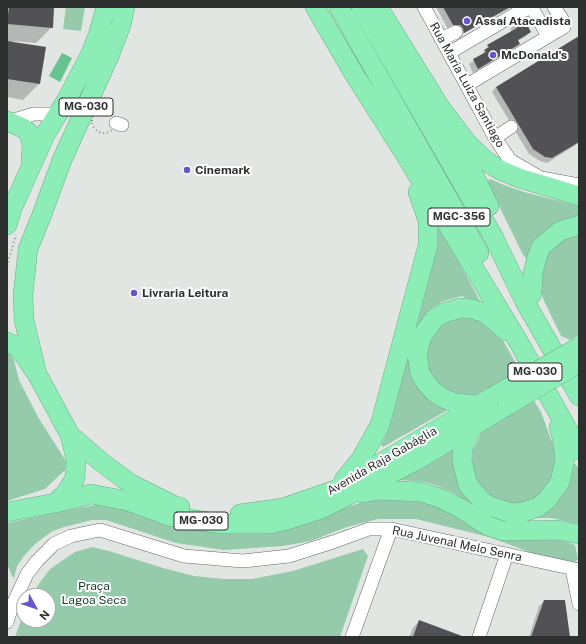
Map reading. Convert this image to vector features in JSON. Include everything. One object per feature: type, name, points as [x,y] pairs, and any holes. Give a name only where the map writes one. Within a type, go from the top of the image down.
[{"type":"highway","name":"MG-030","points":[[7,225],[12,209],[46,134],[66,101],[91,53],[106,7]]},
{"type":"highway","name":"MG-030","points":[[70,435],[37,374],[24,320],[23,295],[28,249],[62,160],[110,54],[121,25],[125,7]]},
{"type":"highway","name":"MGC-356","points":[[315,7],[354,74],[406,156],[518,341],[579,450]]},
{"type":"highway","name":"MGC-356","points":[[339,7],[579,428]]},
{"type":"highway","name":"MGC-356","points":[[361,7],[494,238],[525,302],[579,396]]},
{"type":"highway","name":"MGC-356","points":[[378,7],[440,107],[532,294],[579,380]]},
{"type":"highway","points":[[440,107],[468,144],[486,161],[500,170],[520,178],[579,196]]},
{"type":"highway","points":[[7,121],[30,133],[32,144],[30,168]]},
{"type":"highway","points":[[46,134],[60,145],[63,150],[62,160]]},
{"type":"highway","points":[[341,493],[380,425],[428,245],[428,221],[406,156]]},
{"type":"highway","points":[[532,294],[533,273],[536,257],[541,247],[560,231],[579,225]]},
{"type":"highway","points":[[518,341],[484,313],[461,308],[443,313],[434,319],[422,336],[417,354],[420,373],[434,392],[455,403],[488,407],[468,435],[463,448],[462,461],[468,485],[483,502],[511,513],[529,511],[538,507],[547,500],[554,491],[560,482],[565,459],[562,438],[552,403]]},
{"type":"highway","points":[[7,342],[18,347],[37,374]]},
{"type":"highway","name":"Avenida Raja Gabáglia","points":[[70,435],[100,461],[131,484],[173,505],[201,513],[230,516],[283,508],[341,493],[417,460],[488,407],[579,347]]},
{"type":"highway","name":"Avenida Raja Gabáglia","points":[[488,407],[579,363]]},
{"type":"highway","points":[[55,503],[66,493],[75,478],[76,460],[70,435]]},
{"type":"highway","points":[[341,493],[378,490],[421,492],[440,498],[488,526],[503,531],[558,530],[579,534]]},
{"type":"highway","name":"Avenida Raja Gabáglia","points":[[55,503],[91,494],[128,500],[169,516],[222,524],[269,524],[321,509],[341,493]]},
{"type":"highway","name":"MG-030","points":[[7,512],[55,503]]},
{"type":"street","name":"Rua Maria Luiza Santiago","points":[[424,7],[495,138],[510,160],[541,178],[579,185]]},
{"type":"street","points":[[466,85],[564,27],[565,24],[554,7]]},
{"type":"street","points":[[451,56],[520,18],[530,8],[548,36]]},
{"type":"street","points":[[441,39],[456,32]]},
{"type":"street","points":[[7,121],[34,114],[58,114]]},
{"type":"street","points":[[34,114],[46,134]]},
{"type":"street","points":[[495,138],[511,128]]},
{"type":"street","name":"Rua Juvenal Melo Senra","points":[[7,622],[12,606],[27,574],[37,561],[54,544],[71,536],[100,530],[184,556],[243,561],[289,556],[368,529],[391,529],[575,570]]},
{"type":"street","points":[[352,637],[391,529]]},
{"type":"street","points":[[479,637],[507,554]]},
{"type":"street","points":[[575,570],[579,604]]},
{"type":"green space","points":[[66,7],[85,7],[81,31],[63,29]]},
{"type":"green space","points":[[490,179],[524,192],[579,206],[579,217],[527,259],[523,255],[487,181]]},
{"type":"green space","points":[[440,228],[480,301],[476,304],[462,296],[441,302],[432,308],[424,317],[414,339],[446,411],[383,447],[381,445],[387,433],[430,268],[437,230]]},
{"type":"green space","points":[[579,233],[579,336],[570,340],[561,336],[544,301],[540,287],[544,256],[556,242]]},
{"type":"green space","points":[[461,317],[477,318],[499,333],[519,369],[516,373],[476,395],[461,395],[441,387],[431,377],[426,365],[428,343],[442,324]]},
{"type":"green space","points":[[7,352],[10,353],[14,360],[19,380],[38,417],[66,461],[65,470],[45,489],[7,501]]},
{"type":"green space","points":[[533,399],[541,412],[552,442],[556,454],[556,465],[549,484],[540,495],[521,504],[505,503],[490,495],[479,485],[475,478],[472,462],[473,450],[482,431]]},
{"type":"green space","points":[[456,441],[459,480],[521,517],[573,464],[575,464],[579,468],[579,524],[551,518],[521,520],[479,509],[452,492],[438,486],[425,482],[398,480],[397,478]]},
{"type":"green space","points":[[396,496],[424,499],[570,543],[575,545],[578,559],[575,562],[543,557],[489,537],[416,519],[378,519],[347,527],[311,541],[283,546],[224,550],[176,543],[106,520],[92,520],[51,532],[34,545],[24,556],[17,566],[14,578],[7,564],[7,523],[82,507],[115,505],[186,526],[326,514],[366,501]]},
{"type":"green space","name":"Praça Lagoa Seca","points":[[92,547],[194,576],[224,579],[252,579],[293,571],[363,549],[368,556],[340,637],[15,637],[18,628],[56,628],[56,588],[36,588],[50,569],[75,552]]},
{"type":"shaded area","points":[[62,53],[72,58],[60,82],[49,76]]},
{"type":"building","points":[[9,7],[54,7],[53,28],[7,24]]},
{"type":"building","name":"Assaí Atacadista","points":[[443,7],[510,7],[464,33],[463,28],[460,25],[453,25]]},
{"type":"building","name":"McDonald's","points":[[524,19],[531,32],[518,40],[520,44],[478,69],[473,59],[486,52],[484,50],[489,47],[487,45],[517,28],[515,24]]},
{"type":"building","points":[[579,36],[579,142],[552,158],[545,157],[533,149],[496,87]]},
{"type":"building","points":[[7,41],[46,47],[40,84],[7,79]]},
{"type":"building","points":[[544,600],[565,600],[570,637],[531,637]]},
{"type":"building","points":[[419,620],[462,636],[462,637],[413,637]]},
{"type":"place","name":"Assaí Atacadista","points":[[467,21]]},
{"type":"place","name":"McDonald's","points":[[493,55]]},
{"type":"place","name":"Cinemark","points":[[187,170]]},
{"type":"place","name":"Livraria Leitura","points":[[134,293]]}]
